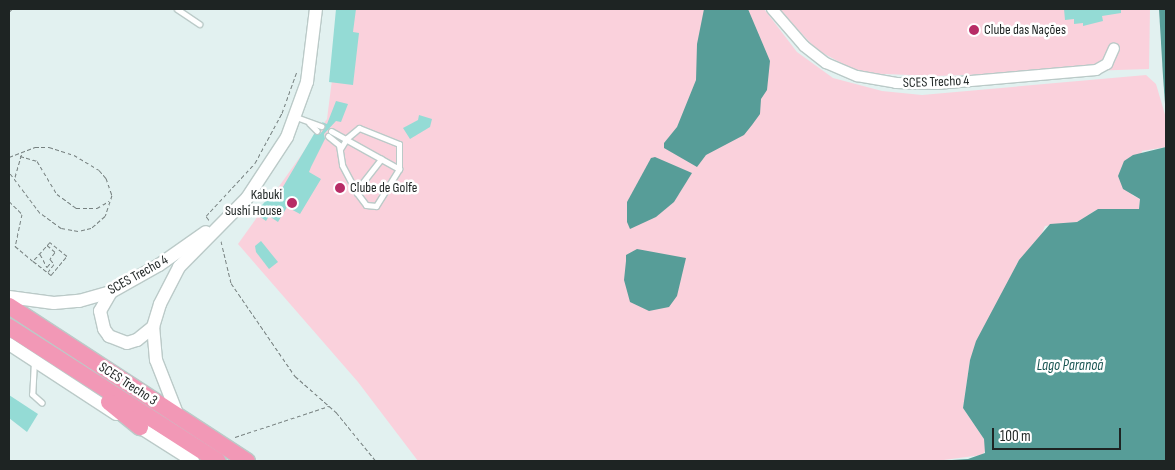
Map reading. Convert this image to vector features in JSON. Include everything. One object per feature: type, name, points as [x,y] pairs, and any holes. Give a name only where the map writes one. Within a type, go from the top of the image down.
[{"type":"highway","name":"SCES Trecho 3","points":[[9,306],[247,461]]},
{"type":"highway","name":"SCES Trecho 3","points":[[9,327],[218,461]]},
{"type":"highway","points":[[68,366],[96,393],[140,427]]},
{"type":"street","name":"SCES Trecho 4","points":[[9,297],[54,303],[79,301],[111,292],[159,265],[226,218],[264,174],[296,116],[307,82],[316,9]]},
{"type":"street","name":"SCES Trecho 4","points":[[772,9],[804,46],[826,63],[857,76],[896,84],[937,84],[1096,70],[1107,64],[1114,48]]},
{"type":"street","name":"SCES Trecho 4","points":[[178,416],[156,360],[153,327],[166,287],[179,267],[209,226],[226,218]]},
{"type":"street","points":[[111,292],[100,311],[104,330],[109,336],[127,343],[137,340],[153,327]]},
{"type":"street","points":[[9,344],[193,461]]},
{"type":"lane","points":[[178,9],[199,24]]},
{"type":"lane","points":[[296,116],[320,126]]},
{"type":"lane","points":[[309,122],[317,131]]},
{"type":"lane","points":[[328,136],[340,149],[342,165],[356,191],[366,205],[376,206],[399,169],[401,150],[398,143],[365,129],[355,130],[340,149]]},
{"type":"lane","points":[[331,131],[347,138],[399,169]]},
{"type":"lane","points":[[356,191],[381,159]]},
{"type":"lane","points":[[34,361],[32,394],[42,403]]},
{"type":"path","points":[[9,12],[12,9]]},
{"type":"path","points":[[299,66],[282,113],[255,164],[206,216],[209,226],[224,247],[231,283],[295,376],[329,406],[376,461]]},
{"type":"path","points":[[9,157],[22,151],[49,147],[74,155],[106,178],[110,187],[110,201],[105,216],[96,224],[70,231],[40,212],[9,172]]},
{"type":"path","points":[[15,178],[22,151]]},
{"type":"path","points":[[20,156],[37,161],[57,194],[76,208],[97,208],[110,201]]},
{"type":"path","points":[[9,201],[22,214],[15,246],[51,275],[67,256],[50,242],[33,260]]},
{"type":"path","points":[[47,245],[55,252],[50,259],[54,264],[48,272]]},
{"type":"path","points":[[40,253],[47,267],[52,261]]},
{"type":"path","points":[[219,442],[329,406]]},
{"type":"shaded area","points":[[341,9],[764,9],[797,52],[833,78],[882,91],[922,95],[1146,75],[1156,84],[1166,118],[1166,147],[1142,151],[1132,195],[1140,199],[1139,209],[1098,209],[1077,222],[1045,226],[1038,242],[1019,260],[970,360],[963,408],[984,439],[986,450],[982,455],[936,461],[418,461],[358,382],[238,244],[327,119]]},
{"type":"shaded area","name":"Clube das Nações","points":[[779,9],[1150,9],[1149,69],[934,76],[860,73],[817,50]]},
{"type":"water","points":[[704,9],[748,9],[770,61],[767,90],[761,99],[760,114],[744,135],[706,155],[697,167],[664,148],[664,143],[677,127],[696,80],[697,44]]},
{"type":"water","points":[[1159,9],[1166,9],[1166,118],[1163,76]]},
{"type":"water","name":"Lago Paranoá","points":[[1166,147],[1166,461],[936,461],[968,459],[985,453],[984,439],[963,408],[970,360],[976,341],[1019,260],[1050,224],[1077,222],[1098,209],[1139,209],[1140,199],[1123,189],[1118,176],[1124,161],[1133,155]]},
{"type":"water","points":[[655,157],[692,173],[674,202],[656,217],[630,229],[627,222],[627,202],[651,158]]},
{"type":"water","points":[[637,249],[686,258],[677,296],[669,307],[649,311],[630,302],[624,280],[626,255]]},
{"type":"building","points":[[336,9],[356,9],[353,32],[359,33],[353,85],[329,82]]},
{"type":"building","points":[[1064,9],[1121,9],[1121,13],[1102,16],[1103,21],[1083,26],[1083,23],[1074,24],[1074,19],[1065,20]]},
{"type":"building","points":[[336,101],[348,104],[341,122],[336,121],[324,134],[325,139],[309,172],[321,179],[300,214],[287,207],[278,222],[269,216],[266,221],[255,213],[271,195],[277,197],[314,134],[320,134],[325,128],[322,122],[327,124]]},
{"type":"building","points":[[419,115],[432,119],[430,127],[410,139],[403,128],[418,120]]},
{"type":"building","points":[[261,241],[278,262],[269,269],[256,252],[255,246]]},
{"type":"building","points":[[9,395],[38,414],[27,432],[9,418]]},
{"type":"place","name":"Clube das Nações","points":[[974,30]]},
{"type":"place","name":"Clube de Golfe","points":[[340,188]]},
{"type":"place","name":"Kabuki Sushi House","points":[[292,203]]}]
